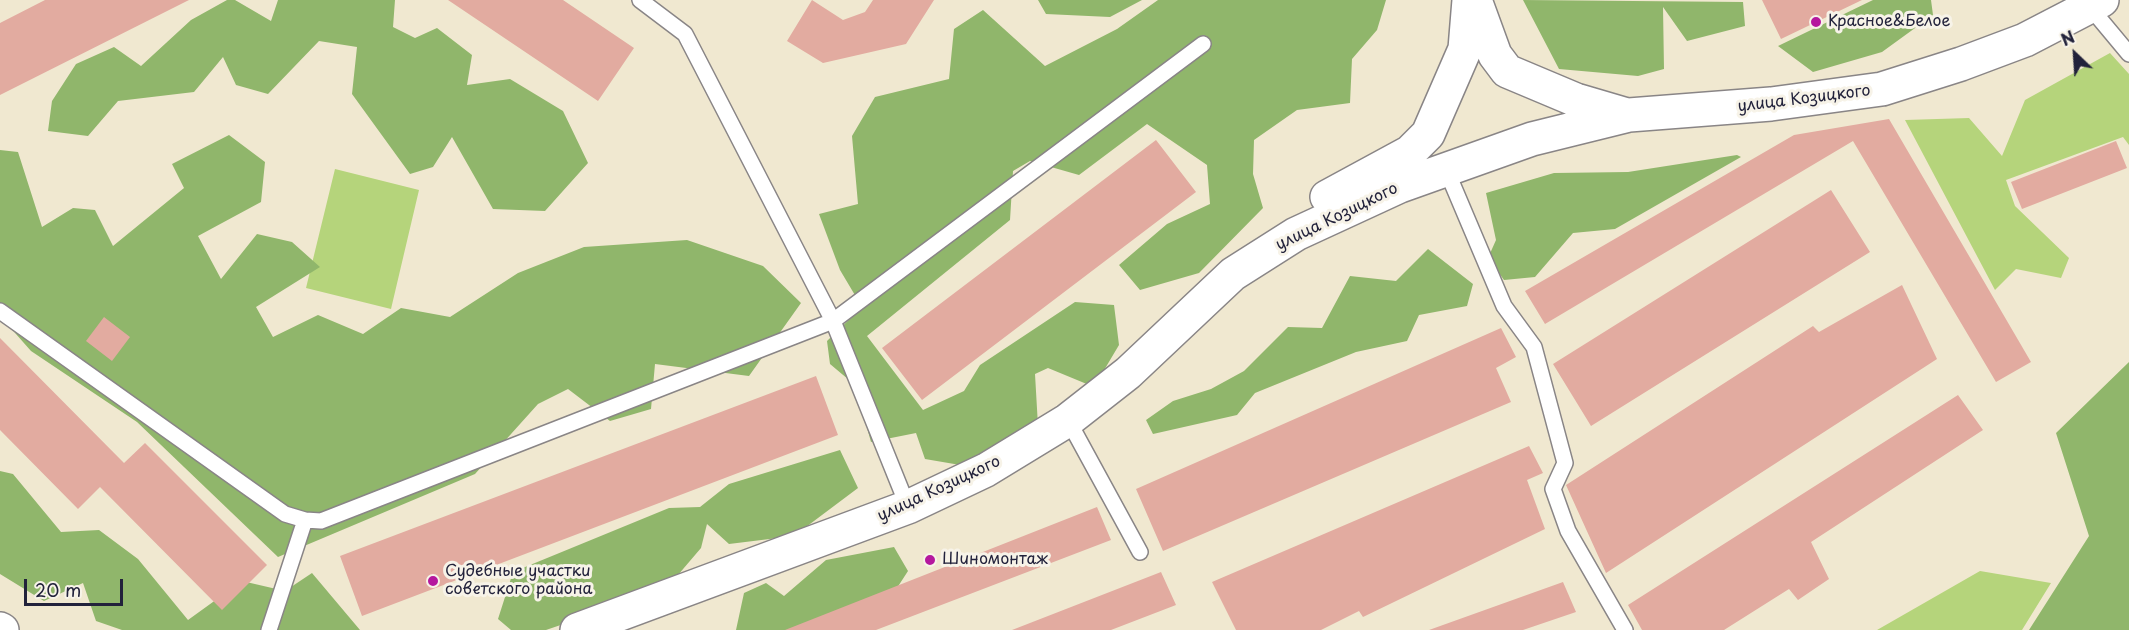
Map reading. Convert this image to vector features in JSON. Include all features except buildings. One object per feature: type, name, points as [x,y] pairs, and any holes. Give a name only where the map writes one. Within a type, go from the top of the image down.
[{"type":"street","points":[[1233,274],[1263,244],[1316,203],[1410,152],[1428,134],[1465,49],[1469,0]]},
{"type":"street","points":[[1475,0],[1495,56],[1507,71],[1576,100],[1629,116]]},
{"type":"street","name":"улица Козицкого","points":[[577,630],[908,507],[986,470],[1068,420],[1128,373],[1233,274],[1296,234],[1400,186],[1532,139],[1629,116],[1771,104],[1882,89],[1961,64],[2025,40],[2096,3]]},
{"type":"lane","points":[[640,0],[685,34],[833,321],[908,507]]},
{"type":"lane","points":[[2096,3],[2129,54]]},
{"type":"lane","points":[[0,311],[285,514],[305,520],[321,521],[833,321],[1203,44]]},
{"type":"lane","points":[[1446,169],[1504,306],[1534,347],[1565,463],[1552,489],[1568,531],[1625,630]]},
{"type":"lane","points":[[1068,420],[1140,552]]},
{"type":"lane","points":[[269,630],[305,520]]},
{"type":"green space","points":[[227,0],[235,0],[271,21],[278,0],[395,0],[393,27],[415,38],[437,28],[472,55],[467,85],[510,79],[563,111],[588,163],[545,211],[493,209],[452,137],[433,167],[410,174],[352,94],[357,47],[319,41],[268,94],[236,85],[223,57],[194,92],[118,101],[88,136],[48,131],[52,101],[76,64],[114,47],[141,66],[191,20]]},
{"type":"green space","points":[[1038,0],[1142,0],[1110,17],[1046,14]]},
{"type":"green space","points":[[1158,0],[1386,0],[1377,30],[1352,59],[1350,103],[1297,110],[1254,140],[1253,174],[1263,208],[1199,273],[1140,290],[1119,265],[1167,224],[1210,204],[1207,165],[1147,124],[1079,175],[1030,161],[1013,171],[1010,220],[867,336],[923,410],[964,391],[980,365],[1075,302],[1114,305],[1119,345],[1094,387],[1048,368],[1035,374],[1038,426],[966,466],[925,459],[916,433],[871,442],[855,385],[830,364],[827,341],[862,307],[840,270],[819,214],[858,204],[852,136],[875,97],[949,79],[954,29],[983,10],[1045,66],[1117,29]]},
{"type":"green space","points":[[1523,0],[1743,2],[1745,26],[1687,41],[1663,7],[1664,69],[1638,76],[1559,69]]},
{"type":"green space","points":[[1873,0],[1931,0],[1933,15],[1882,52],[1813,72],[1778,46]]},
{"type":"green space","points":[[2110,53],[2129,74],[2129,145],[2123,137],[2006,180],[2015,206],[2069,258],[2061,278],[2016,269],[1995,290],[1905,120],[1969,118],[2002,156],[2025,100]]},
{"type":"green space","points":[[229,135],[265,162],[261,202],[198,236],[221,279],[257,234],[292,242],[320,267],[256,307],[273,337],[318,315],[363,334],[401,308],[450,317],[518,273],[584,247],[687,240],[763,266],[801,303],[749,376],[655,364],[651,409],[610,421],[568,389],[538,404],[475,474],[278,557],[137,422],[31,351],[0,316],[0,150],[18,152],[42,227],[73,208],[95,210],[113,246],[184,188],[172,164]]},
{"type":"green space","points":[[1737,155],[1741,157],[1615,229],[1573,233],[1535,277],[1504,280],[1488,258],[1496,240],[1486,193],[1554,173],[1628,172]]},
{"type":"green space","points":[[335,169],[419,190],[391,309],[306,288]]},
{"type":"green space","points":[[1428,249],[1473,284],[1467,306],[1419,315],[1407,341],[1356,352],[1255,393],[1237,415],[1153,434],[1146,420],[1173,401],[1211,389],[1244,371],[1288,327],[1322,328],[1350,276],[1396,281]]},
{"type":"green space","points":[[2129,362],[2129,630],[2029,630],[2089,536],[2056,433]]},
{"type":"green space","points":[[840,450],[858,488],[794,536],[729,544],[707,524],[701,548],[666,589],[546,630],[511,630],[498,619],[513,572],[669,508],[700,507],[729,484]]},
{"type":"green space","points":[[0,471],[13,474],[61,532],[99,530],[138,559],[188,620],[242,581],[285,591],[312,573],[360,630],[122,630],[96,621],[83,583],[44,601],[0,574]]},
{"type":"green space","points":[[894,547],[908,571],[886,605],[805,630],[736,630],[744,593],[766,583],[784,596],[826,560]]},
{"type":"green space","points":[[1980,571],[2051,583],[2022,630],[1877,630]]},
{"type":"place","name":"Красное&Белое","points":[[1816,22]]},
{"type":"place","name":"Шиномонтаж","points":[[930,560]]},
{"type":"place","name":"Судебные участки советского района","points":[[433,581]]}]
